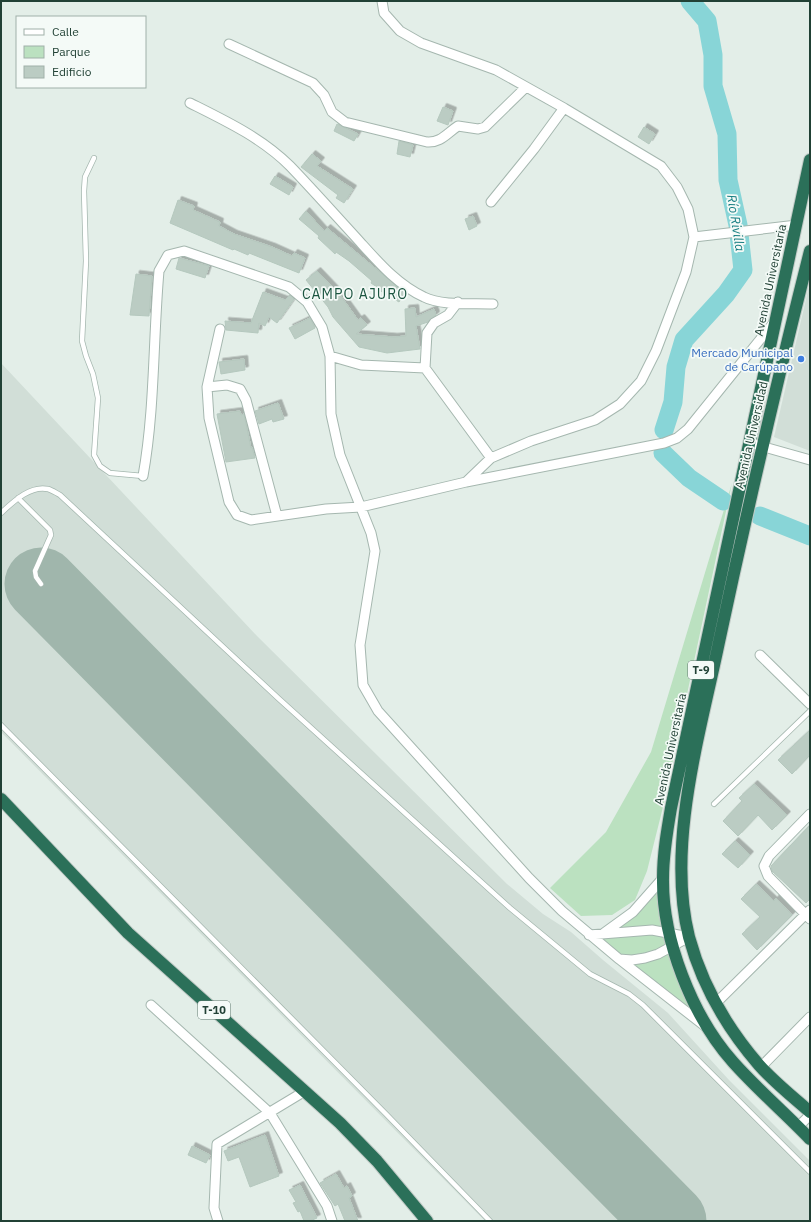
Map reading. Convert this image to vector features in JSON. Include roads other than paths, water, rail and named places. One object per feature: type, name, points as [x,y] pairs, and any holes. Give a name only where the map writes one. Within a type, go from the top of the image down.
[{"type":"highway","name":"Avenida Universitaria","points":[[810,160],[671,808],[664,849],[663,878],[664,905],[673,946],[687,986],[709,1030],[732,1061],[810,1140]]},
{"type":"highway","name":"Avenida Universidad","points":[[689,937],[680,887],[684,822],[694,760],[743,532],[810,251]]},
{"type":"highway","name":"T-10","points":[[1,799],[128,933],[305,1091],[377,1161],[427,1221]]},
{"type":"highway","name":"T-9","points":[[689,937],[697,963],[715,1004],[737,1037],[760,1067],[810,1114]]},
{"type":"street","points":[[382,1],[384,13],[400,32],[421,43],[496,70],[564,108],[661,166],[676,187],[688,208],[694,237],[686,272],[656,351],[641,381],[620,404],[595,420],[531,441],[491,458],[466,482]]},
{"type":"street","points":[[229,44],[313,83],[324,95],[332,112],[345,122],[427,142],[435,142],[443,138],[458,126],[478,129],[484,128],[526,87]]},
{"type":"street","points":[[190,103],[236,126],[259,141],[289,166],[386,271],[425,298],[493,304]]},
{"type":"street","points":[[491,202],[534,149],[564,108]]},
{"type":"street","points":[[694,237],[797,225]]},
{"type":"street","points":[[143,476],[147,454],[153,384],[159,271],[168,255],[184,251],[289,287],[307,302],[322,327],[330,356],[331,414],[340,455],[372,533],[375,551],[360,645],[363,685],[378,711],[529,878],[589,935],[709,1030]]},
{"type":"street","points":[[458,302],[448,315],[434,323],[427,333],[425,368],[491,458]]},
{"type":"street","points":[[220,329],[208,387],[209,418],[229,502],[237,515],[251,520],[326,509],[361,507],[466,482],[664,443],[677,438],[688,429],[775,320]]},
{"type":"street","points":[[330,356],[360,365],[425,368]]},
{"type":"street","points":[[208,387],[227,385],[240,389],[246,400],[277,516]]},
{"type":"street","points":[[750,443],[763,445],[810,460]]},
{"type":"street","points":[[760,655],[810,704]]},
{"type":"street","points":[[715,1004],[808,915],[768,876],[764,866],[769,856],[810,814]]},
{"type":"street","points":[[602,934],[633,912],[663,878]]},
{"type":"street","points":[[589,935],[638,930],[670,932],[689,937]]},
{"type":"street","points":[[619,959],[632,960],[645,958],[673,946],[689,937]]},
{"type":"street","points":[[151,1006],[270,1113],[327,1206],[332,1221]]},
{"type":"street","points":[[760,1067],[810,1017]]},
{"type":"street","points":[[218,1221],[214,1208],[217,1144],[305,1091]]},
{"type":"street","points":[[798,1127],[810,1114]]},
{"type":"lane","points":[[94,158],[85,177],[84,192],[86,261],[82,340],[93,374],[98,398],[94,455],[100,466],[110,473],[143,476]]},
{"type":"lane","points":[[1,513],[18,498],[35,490],[48,489],[60,494],[278,698],[510,908],[590,974],[629,994],[643,1005],[810,1172]]},
{"type":"lane","points":[[18,498],[50,530],[51,535],[35,571],[36,577],[41,584]]},
{"type":"lane","points":[[714,804],[810,711]]},
{"type":"lane","points":[[1,725],[490,1221]]},
{"type":"waterway","name":"Río Rivilla","points":[[664,430],[673,402],[676,367],[684,340],[726,294],[743,270],[738,225],[728,180],[727,134],[713,86],[713,55],[707,21],[690,1]]},
{"type":"waterway","name":"Río Rivilla","points":[[663,453],[689,478],[723,501]]},
{"type":"waterway","name":"Río Rivilla","points":[[760,516],[810,536]]},
{"type":"place","name":"Mercado Municipal de Carúpano","points":[[801,359]]},
{"type":"district","name":"CAMPO AJURO","points":[[355,294]]}]
